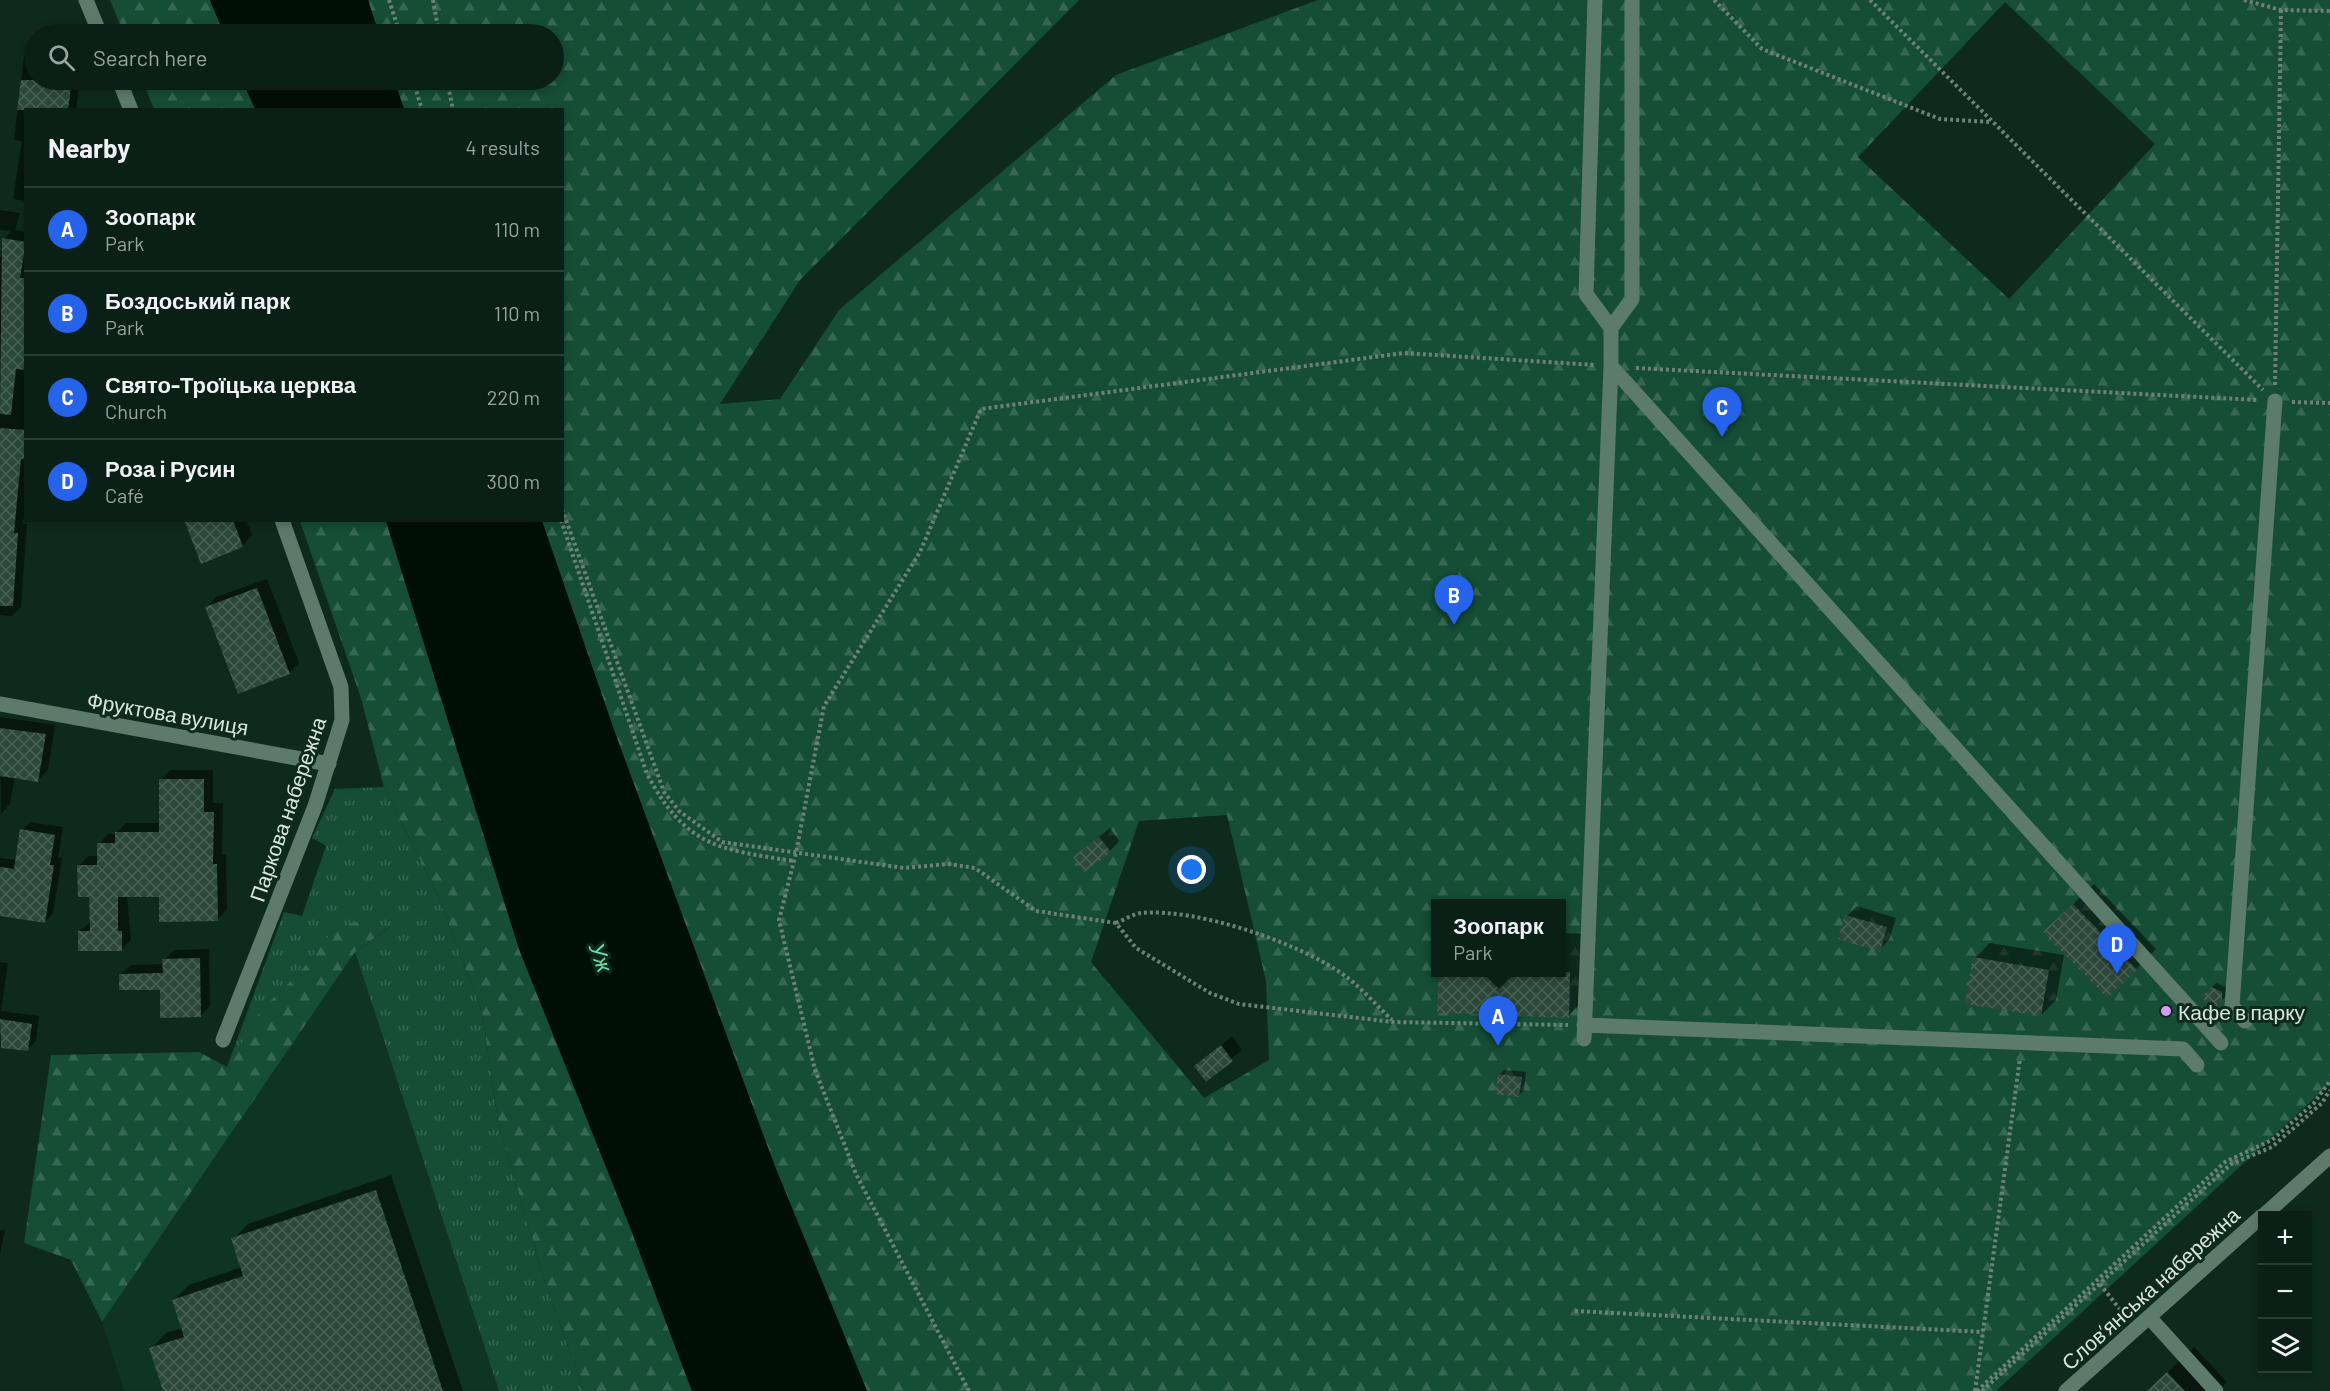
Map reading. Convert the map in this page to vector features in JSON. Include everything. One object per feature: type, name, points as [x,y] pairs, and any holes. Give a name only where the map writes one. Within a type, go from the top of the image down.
[{"type":"street","points":[[86,0],[96,24]]},
{"type":"street","points":[[1595,0],[1586,294],[1611,328]]},
{"type":"street","points":[[1632,0],[1632,299],[1611,328],[1584,1032],[2183,1049],[2197,1065]]},
{"type":"street","points":[[122,90],[130,108]]},
{"type":"street","points":[[1611,366],[2221,1042]]},
{"type":"street","points":[[2245,1021],[2232,1006],[2275,401]]},
{"type":"street","name":"Паркова набережна","points":[[223,1040],[329,764],[342,720],[341,687],[283,522]]},
{"type":"street","name":"Фруктова вулиця","points":[[0,704],[329,764]]},
{"type":"street","name":"Словʼянська набережна","points":[[2269,1211],[2330,1156]]},
{"type":"street","name":"Словʼянська набережна","points":[[2066,1391],[2258,1220]]},
{"type":"street","points":[[2149,1317],[2216,1391]]},
{"type":"path","points":[[389,0],[397,24]]},
{"type":"path","points":[[433,0],[437,24]]},
{"type":"path","points":[[1714,0],[1762,49],[1940,119],[1992,122]]},
{"type":"path","points":[[1870,0],[2275,401]]},
{"type":"path","points":[[2244,0],[2281,10],[2330,10]]},
{"type":"path","points":[[2275,401],[2281,10]]},
{"type":"path","points":[[416,90],[421,108]]},
{"type":"path","points":[[449,90],[453,108]]},
{"type":"path","points":[[969,1391],[856,1174],[815,1070],[779,920],[796,853],[824,706],[920,552],[981,409],[1404,353],[1611,366],[2330,403]]},
{"type":"path","points":[[564,515],[664,792],[679,811],[722,842],[904,868],[948,864],[975,868],[1036,911],[1116,923],[1139,913],[1163,913],[1263,935],[1284,942],[1342,974],[1393,1022]]},
{"type":"path","points":[[562,522],[647,774],[659,797],[673,815],[699,838],[729,851],[794,861]]},
{"type":"path","points":[[1116,923],[1136,948],[1210,993],[1239,1004],[1393,1022],[1584,1032]]},
{"type":"path","points":[[1976,1391],[2022,1043]]},
{"type":"path","points":[[1976,1391],[2225,1162],[2272,1140],[2314,1103],[2330,1081]]},
{"type":"path","points":[[1982,1391],[2231,1164],[2271,1147],[2322,1103],[2330,1090]]},
{"type":"path","points":[[2100,1284],[2122,1312]]},
{"type":"path","points":[[1575,1311],[1983,1332]]},
{"type":"shaded area","points":[[355,952],[499,1391],[124,1391],[102,1322]]},
{"type":"green space","points":[[110,0],[210,0],[220,24],[120,24]]},
{"type":"green space","points":[[368,0],[1079,0],[800,280],[720,404],[780,399],[839,310],[1116,75],[1318,0],[2330,0],[2330,1084],[1996,1391],[867,1391],[774,1164],[614,730],[542,522],[564,522],[564,108],[404,108],[397,90],[564,90],[564,24],[376,24]],"holes":[[[2005,2],[2155,144],[2009,299],[1858,157]],[[1227,815],[1266,981],[1269,1060],[1204,1098],[1091,962],[1139,821]]]},
{"type":"green space","points":[[146,90],[246,90],[255,108],[154,108]]},
{"type":"green space","points":[[300,522],[386,522],[519,949],[630,1227],[692,1391],[584,1391],[544,1279],[498,1121],[482,1012],[438,896],[384,787],[361,698]]},
{"type":"green space","points":[[384,787],[438,896],[482,1012],[498,1121],[544,1279],[584,1391],[499,1391],[355,952],[390,927],[333,931],[227,1067],[284,912],[302,916],[326,846],[312,838],[335,789]]},
{"type":"green space","points":[[356,922],[391,926],[355,952],[102,1322],[71,1260],[24,1243],[51,1055],[199,1052],[227,1067],[261,1010],[301,971],[333,931]]},
{"type":"water","points":[[210,0],[368,0],[376,24],[220,24]]},
{"type":"water","points":[[246,90],[397,90],[404,108],[255,108]]},
{"type":"water","name":"Уж","points":[[386,522],[542,522],[614,730],[774,1164],[867,1391],[692,1391],[630,1227],[519,949]]},
{"type":"building","points":[[21,80],[24,80],[24,90],[71,90],[68,108],[17,110]]},
{"type":"building","points":[[2,238],[24,242],[20,278],[24,278],[24,370],[16,369],[11,415],[0,414]]},
{"type":"building","points":[[0,428],[24,430],[24,459],[21,459],[14,533],[18,533],[13,606],[0,606]]},
{"type":"building","points":[[185,522],[234,522],[243,547],[201,564]]},
{"type":"building","points":[[257,588],[290,674],[238,694],[205,607]]},
{"type":"building","points":[[0,728],[46,734],[38,782],[0,776]]},
{"type":"building","points":[[159,779],[204,779],[204,812],[214,812],[213,864],[217,864],[218,921],[159,922],[159,897],[118,897],[118,931],[122,931],[122,951],[78,951],[78,931],[90,931],[89,897],[78,897],[77,865],[97,865],[97,843],[115,843],[115,832],[159,832]]},
{"type":"building","points":[[20,829],[55,835],[50,865],[54,865],[45,923],[0,916],[0,867],[14,869]]},
{"type":"building","points":[[1099,837],[1111,852],[1084,872],[1073,857]]},
{"type":"building","points":[[2073,904],[2137,970],[2107,998],[2043,932]]},
{"type":"building","points":[[1845,915],[1887,927],[1880,952],[1838,939]]},
{"type":"building","points":[[1973,957],[2049,970],[2041,1016],[1965,1004]]},
{"type":"building","points":[[200,958],[201,1017],[160,1018],[160,990],[119,990],[119,974],[163,973],[162,959]]},
{"type":"building","points":[[1566,972],[1570,972],[1569,1018],[1437,1013],[1439,977],[1566,977]]},
{"type":"building","points":[[2211,987],[2222,992],[2222,1002],[2215,1008],[2205,1004],[2203,995]]},
{"type":"building","points":[[0,1019],[32,1024],[28,1051],[1,1048]]},
{"type":"building","points":[[1221,1045],[1233,1061],[1206,1082],[1194,1066]]},
{"type":"building","points":[[1498,1074],[1522,1077],[1519,1097],[1495,1094]]},
{"type":"building","points":[[376,1190],[443,1391],[163,1391],[149,1348],[184,1337],[172,1300],[243,1276],[231,1238]]},
{"type":"building","points":[[2167,1372],[2185,1391],[2147,1391]]},
{"type":"place","name":"Свято-Троїцька церква","points":[[1722,437]]},
{"type":"place","name":"Боздоський парк","points":[[1454,625]]},
{"type":"place","name":"Роза і Русин","points":[[2117,974]]},
{"type":"place","name":"Кафе в парку","points":[[2166,1011]]},
{"type":"place","name":"Зоопарк","points":[[1498,1046]]}]
